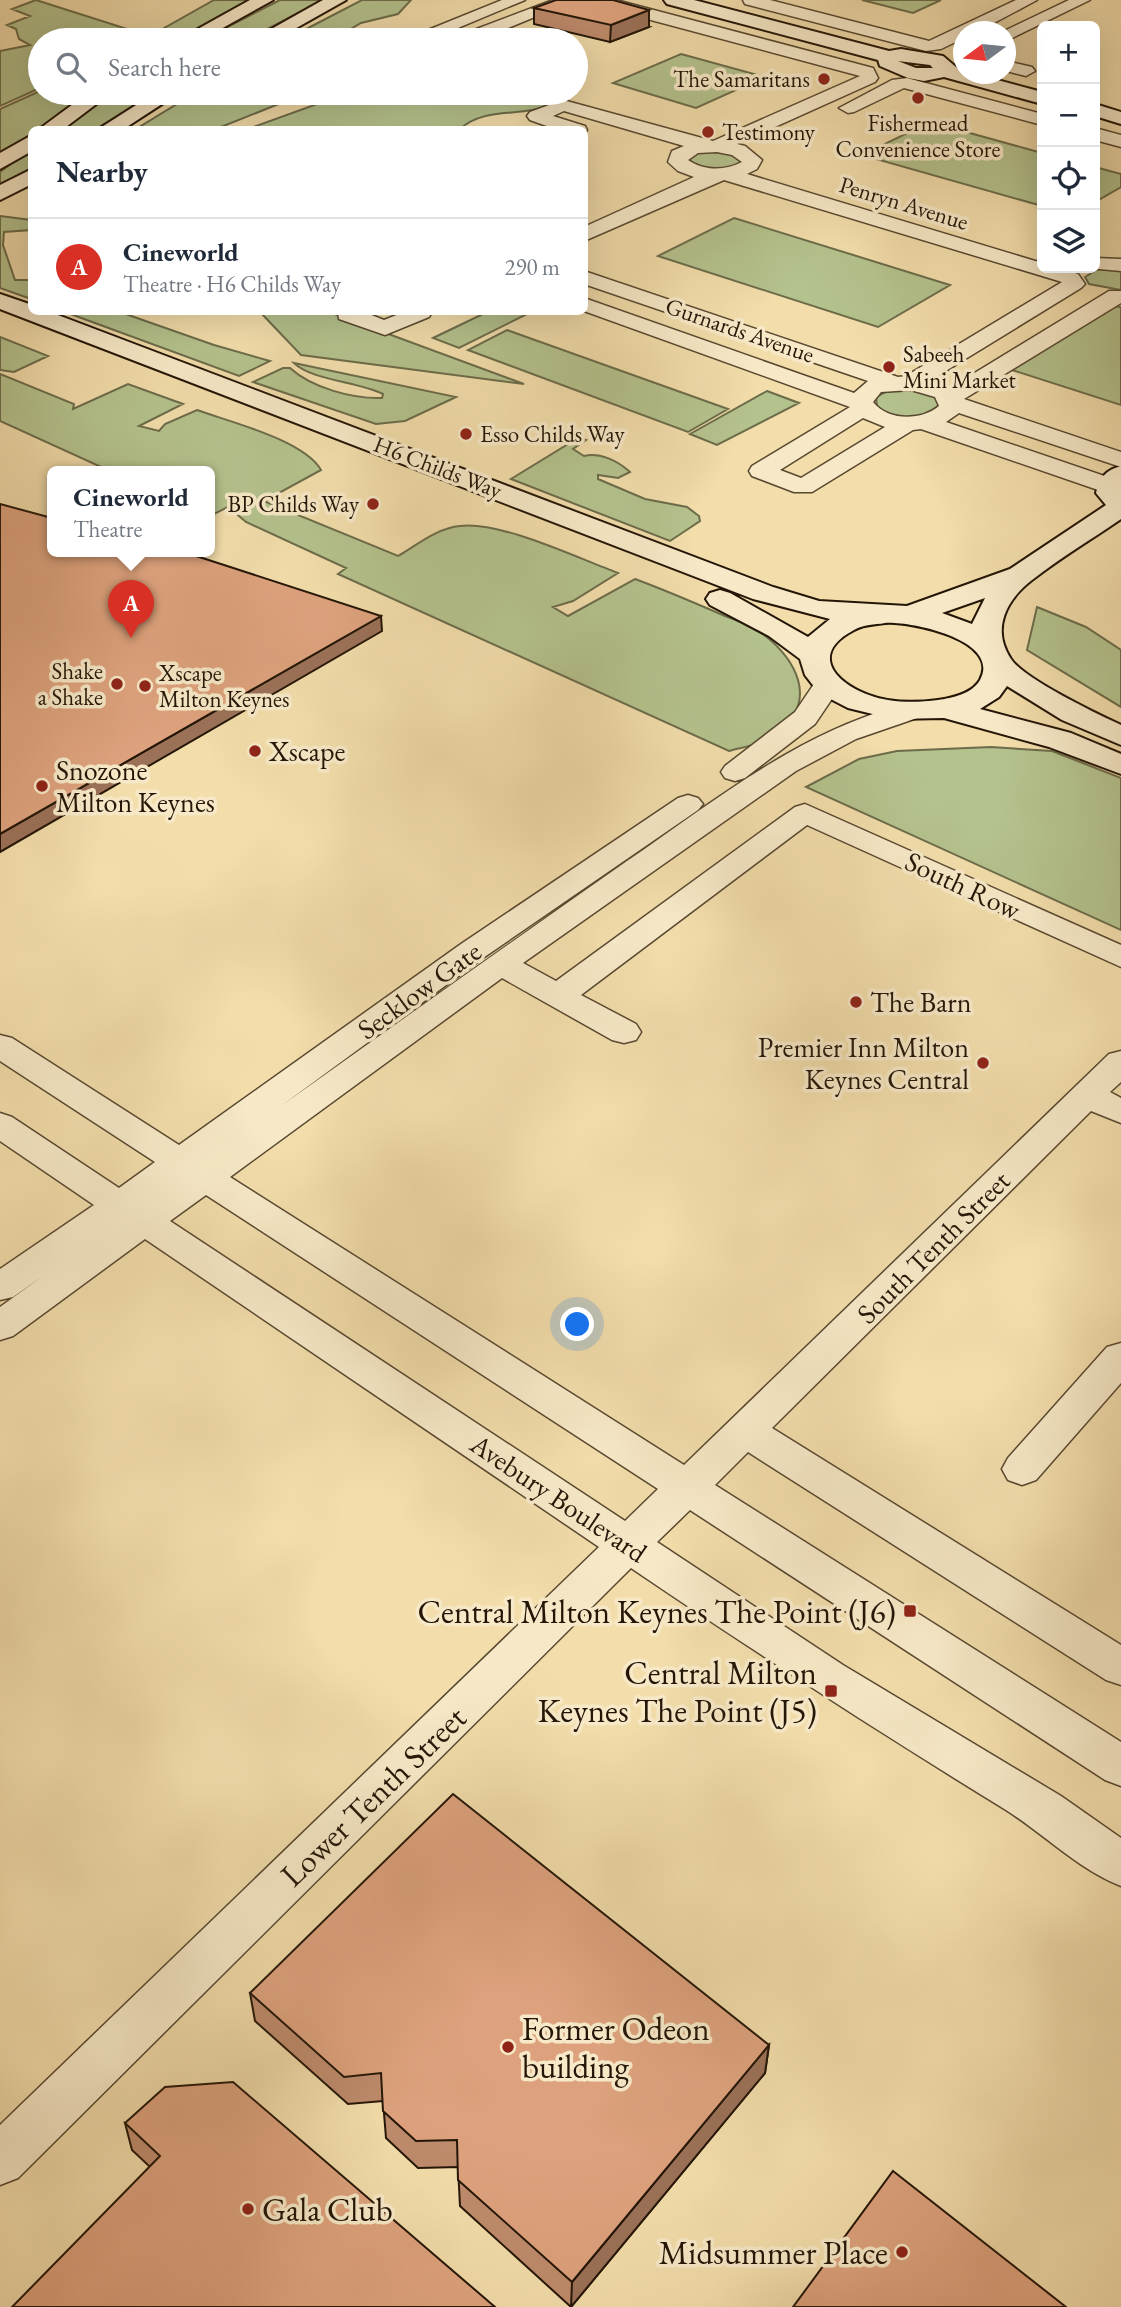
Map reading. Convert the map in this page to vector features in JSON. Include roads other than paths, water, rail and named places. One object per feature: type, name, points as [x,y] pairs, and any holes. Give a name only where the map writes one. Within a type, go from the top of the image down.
[{"type":"street","points":[[210,28],[264,0]]},
{"type":"street","points":[[284,28],[337,0]]},
{"type":"street","points":[[441,28],[513,0]]},
{"type":"street","points":[[495,28],[568,0]]},
{"type":"street","points":[[597,0],[868,75],[909,80],[1037,118]]},
{"type":"street","points":[[673,0],[895,59],[944,68],[1037,96]]},
{"type":"street","points":[[751,0],[930,46],[953,48]]},
{"type":"street","points":[[656,175],[679,162],[685,151],[711,146],[868,75],[895,59],[930,46],[1029,0]]},
{"type":"street","points":[[1016,31],[1082,0]]},
{"type":"street","points":[[895,59],[909,80]]},
{"type":"street","points":[[835,115],[953,62]]},
{"type":"street","points":[[1016,68],[1026,71]]},
{"type":"street","points":[[54,126],[84,105]]},
{"type":"street","points":[[114,126],[149,105]]},
{"type":"street","points":[[566,126],[536,116],[563,105],[711,146],[738,150],[751,159],[776,167]]},
{"type":"street","points":[[1100,135],[1121,141]]},
{"type":"street","points":[[0,163],[28,144]]},
{"type":"street","points":[[588,232],[720,174],[744,169],[751,159],[771,147]]},
{"type":"street","points":[[655,153],[679,162]]},
{"type":"street","name":"Penryn Avenue","points":[[679,162],[695,171],[720,174],[1075,276],[1092,292],[1119,296]]},
{"type":"street","points":[[0,194],[28,177]]},
{"type":"street","points":[[950,400],[951,408],[946,415],[915,423],[803,486],[761,471],[863,405],[866,392],[903,383],[1075,276]]},
{"type":"street","name":"Gurnards Avenue","points":[[588,278],[903,383],[934,388],[950,400]]},
{"type":"street","points":[[950,400],[1119,296]]},
{"type":"street","name":"H6 Childs Way","points":[[0,301],[28,312]]},
{"type":"street","name":"Gurnards Avenue","points":[[588,305],[863,405],[881,418],[915,423]]},
{"type":"street","name":"H6 Childs Way","points":[[37,315],[763,593],[817,609],[880,615]]},
{"type":"street","points":[[350,315],[385,328],[414,315]]},
{"type":"street","name":"H6 Childs Way","points":[[0,320],[270,421],[734,604],[779,630],[814,656]]},
{"type":"street","points":[[950,400],[1121,460]]},
{"type":"street","points":[[915,423],[1118,493]]},
{"type":"street","points":[[1118,493],[1020,575],[990,609],[985,627],[996,658],[994,684],[973,701],[946,709],[907,712],[877,707],[849,698],[828,684],[816,669],[814,656],[826,634],[851,621],[880,615],[910,615],[951,623],[978,637],[996,658],[1034,693],[1121,736]]},
{"type":"street","points":[[910,615],[1020,575]]},
{"type":"street","name":"Secklow Gate","points":[[0,1326],[133,1213],[472,951],[760,755],[805,718],[828,684]]},
{"type":"street","points":[[946,709],[1060,740],[1121,765]]},
{"type":"street","name":"Secklow Gate","points":[[193,1168],[500,964],[786,765],[846,733],[907,712]]},
{"type":"street","name":"South Row","points":[[558,996],[805,813],[1121,957]]},
{"type":"street","points":[[500,964],[624,1032]]},
{"type":"street","points":[[0,1046],[1121,1766]]},
{"type":"street","name":"South Tenth Street","points":[[745,1432],[1121,1062]]},
{"type":"street","points":[[1087,1095],[1121,1112]]},
{"type":"street","name":"Avebury Boulevard","points":[[0,1125],[828,1678],[1045,1810],[1121,1865]]},
{"type":"street","name":"Secklow Gate","points":[[0,1287],[133,1213]]},
{"type":"street","points":[[1023,1469],[1121,1357]]},
{"type":"street","points":[[745,1432],[1121,1667]]},
{"type":"street","name":"Lower Tenth Street","points":[[0,2160],[745,1432]]},
{"type":"place","name":"The Samaritans","points":[[824,79]]},
{"type":"place","name":"Fishermead Convenience Store","points":[[918,98]]},
{"type":"place","name":"Testimony","points":[[708,132]]},
{"type":"place","name":"Sabeeh Mini Market","points":[[889,367]]},
{"type":"place","name":"Esso Childs Way","points":[[466,434]]},
{"type":"place","name":"BP Childs Way","points":[[373,504]]},
{"type":"place","name":"Cineworld","points":[[131,638]]},
{"type":"place","name":"Shake a Shake","points":[[117,684]]},
{"type":"place","name":"Xscape Milton Keynes","points":[[145,686]]},
{"type":"place","name":"Xscape","points":[[255,751]]},
{"type":"place","name":"Snozone Milton Keynes","points":[[42,786]]},
{"type":"place","name":"The Barn","points":[[856,1002]]},
{"type":"place","name":"Premier Inn Milton Keynes Central","points":[[983,1063]]},
{"type":"place","name":"Central Milton Keynes The Point (J6)","points":[[910,1611]]},
{"type":"place","name":"Central Milton Keynes The Point (J5)","points":[[831,1691]]},
{"type":"place","name":"Former Odeon building","points":[[508,2047]]},
{"type":"place","name":"Gala Club","points":[[248,2209]]},
{"type":"place","name":"Midsummer Place","points":[[902,2252]]}]
